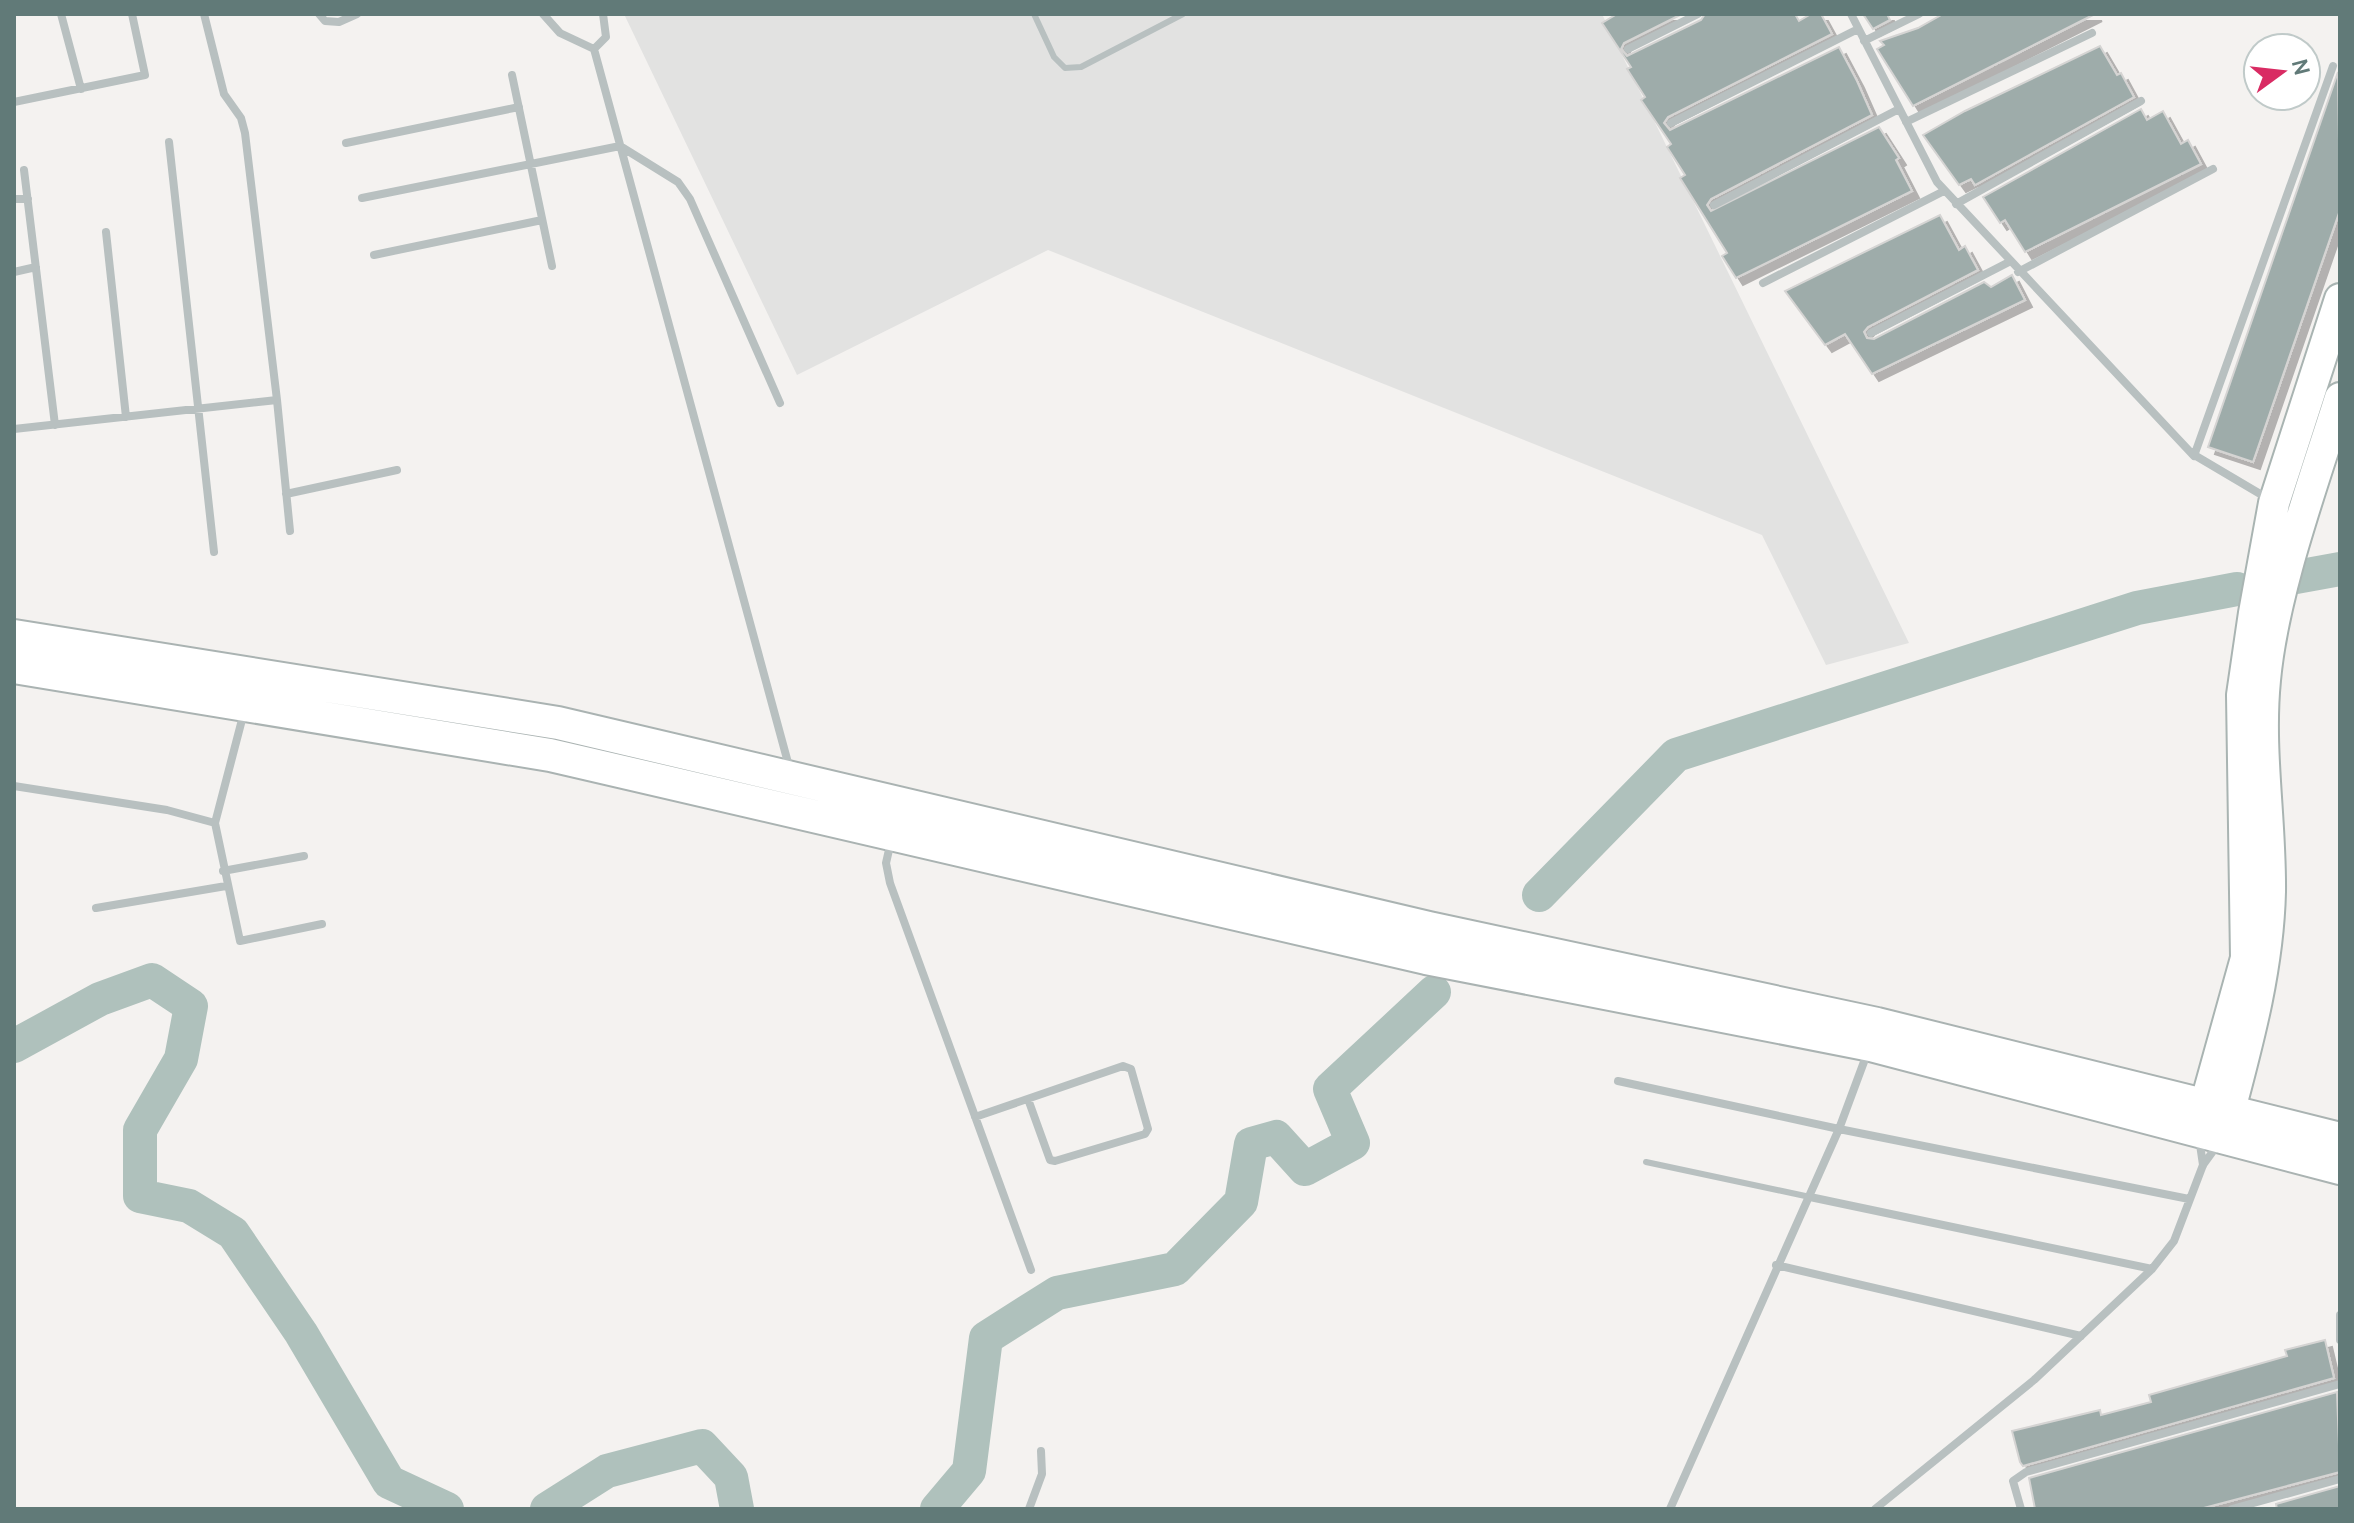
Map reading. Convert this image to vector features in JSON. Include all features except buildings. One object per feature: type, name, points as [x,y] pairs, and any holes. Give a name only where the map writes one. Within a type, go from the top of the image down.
[{"type":"main road","points":[[2214,1122],[2246,958],[2242,695],[2274,503],[2337,317]]},
{"type":"main road","points":[[2214,1122],[2260,986],[2266,940],[2269,837],[2263,716],[2268,652],[2305,512],[2340,398]]},
{"type":"main road","points":[[2274,503],[2305,512]]},
{"type":"main road","points":[[14,636],[558,723],[795,798],[892,836],[1426,958],[1874,1034]]},
{"type":"main road","points":[[14,667],[795,798],[1429,928],[1874,1034],[2214,1122],[2340,1168]]},
{"type":"main road","points":[[2214,1122],[2340,1139]]},
{"type":"street","points":[[61,14],[81,89]]},
{"type":"street","points":[[14,102],[145,75],[132,14]]},
{"type":"street","points":[[204,14],[224,94],[241,118],[245,133],[290,531]]},
{"type":"street","points":[[319,14],[325,21],[339,22],[357,14]]},
{"type":"street","points":[[543,14],[560,33],[594,49],[795,798]]},
{"type":"street","points":[[594,49],[606,37],[603,14]]},
{"type":"street","points":[[1628,49],[1698,14]]},
{"type":"street","points":[[1851,14],[1944,191],[2196,456],[2274,503]]},
{"type":"street","points":[[1864,41],[1919,14]]},
{"type":"street","points":[[1671,123],[1858,29]]},
{"type":"street","points":[[1906,122],[2092,33]]},
{"type":"street","points":[[2196,456],[2333,66]]},
{"type":"street","points":[[512,75],[552,266]]},
{"type":"street","points":[[1956,204],[2141,101]]},
{"type":"street","points":[[346,143],[519,107]]},
{"type":"street","points":[[1714,205],[1899,109]]},
{"type":"street","points":[[169,142],[214,552]]},
{"type":"street","points":[[362,198],[620,146],[678,182],[690,199],[780,403]]},
{"type":"street","points":[[2018,272],[2213,169]]},
{"type":"street","points":[[24,170],[55,425]]},
{"type":"street","points":[[1763,283],[1944,191]]},
{"type":"street","points":[[14,199],[28,199]]},
{"type":"street","points":[[374,255],[542,220]]},
{"type":"street","points":[[106,232],[126,417]]},
{"type":"street","points":[[1871,333],[2009,262]]},
{"type":"street","points":[[14,272],[36,267]]},
{"type":"street","points":[[14,429],[277,400]]},
{"type":"street","points":[[286,494],[397,470]]},
{"type":"street","points":[[246,706],[215,823],[240,941],[322,924]]},
{"type":"street","points":[[14,786],[167,810],[215,823]]},
{"type":"street","points":[[892,836],[887,873],[1031,1270]]},
{"type":"street","points":[[223,871],[304,856]]},
{"type":"street","points":[[96,908],[226,886]]},
{"type":"street","points":[[1670,1509],[1776,1265],[1810,1197],[1874,1034]]},
{"type":"street","points":[[975,1117],[1028,1099],[1128,1067],[1148,1129],[1145,1134],[1050,1160],[1028,1099]]},
{"type":"street","points":[[1618,1081],[2189,1199]]},
{"type":"street","points":[[1875,1509],[2034,1380],[2152,1269],[2174,1241],[2203,1165],[2214,1122]]},
{"type":"street","points":[[2203,1165],[2214,1122]]},
{"type":"street","points":[[1810,1197],[2152,1269]]},
{"type":"street","points":[[1776,1265],[2081,1336]]},
{"type":"street","points":[[2340,1315],[2340,1340]]},
{"type":"street","points":[[2021,1509],[2013,1481],[2026,1472],[2340,1384]]},
{"type":"street","points":[[1029,1509],[1038,1489],[1041,1451]]},
{"type":"street","points":[[2232,1509],[2340,1479]]},
{"type":"lane","points":[[1034,14],[1054,57],[1065,68],[1081,67],[1183,14]]},
{"type":"lane","points":[[1646,1162],[1810,1197]]},
{"type":"shaded area","points":[[624,14],[1602,14],[1909,643],[1826,665],[1762,535],[1048,250],[797,375]]},
{"type":"waterway","points":[[2296,577],[2340,569]]},
{"type":"waterway","points":[[1539,895],[1676,755],[2137,608],[2237,589]]},
{"type":"waterway","points":[[14,1046],[100,999],[152,980],[191,1006],[181,1059],[140,1130],[140,1196],[189,1206],[233,1233],[301,1333],[389,1482],[447,1509]]},
{"type":"waterway","points":[[937,1509],[969,1471],[986,1338],[1057,1293],[1175,1269],[1241,1202],[1251,1144],[1276,1137],[1305,1169],[1353,1143],[1330,1089],[1434,992]]},
{"type":"waterway","points":[[547,1509],[607,1471],[702,1446],[731,1477],[737,1509]]}]
